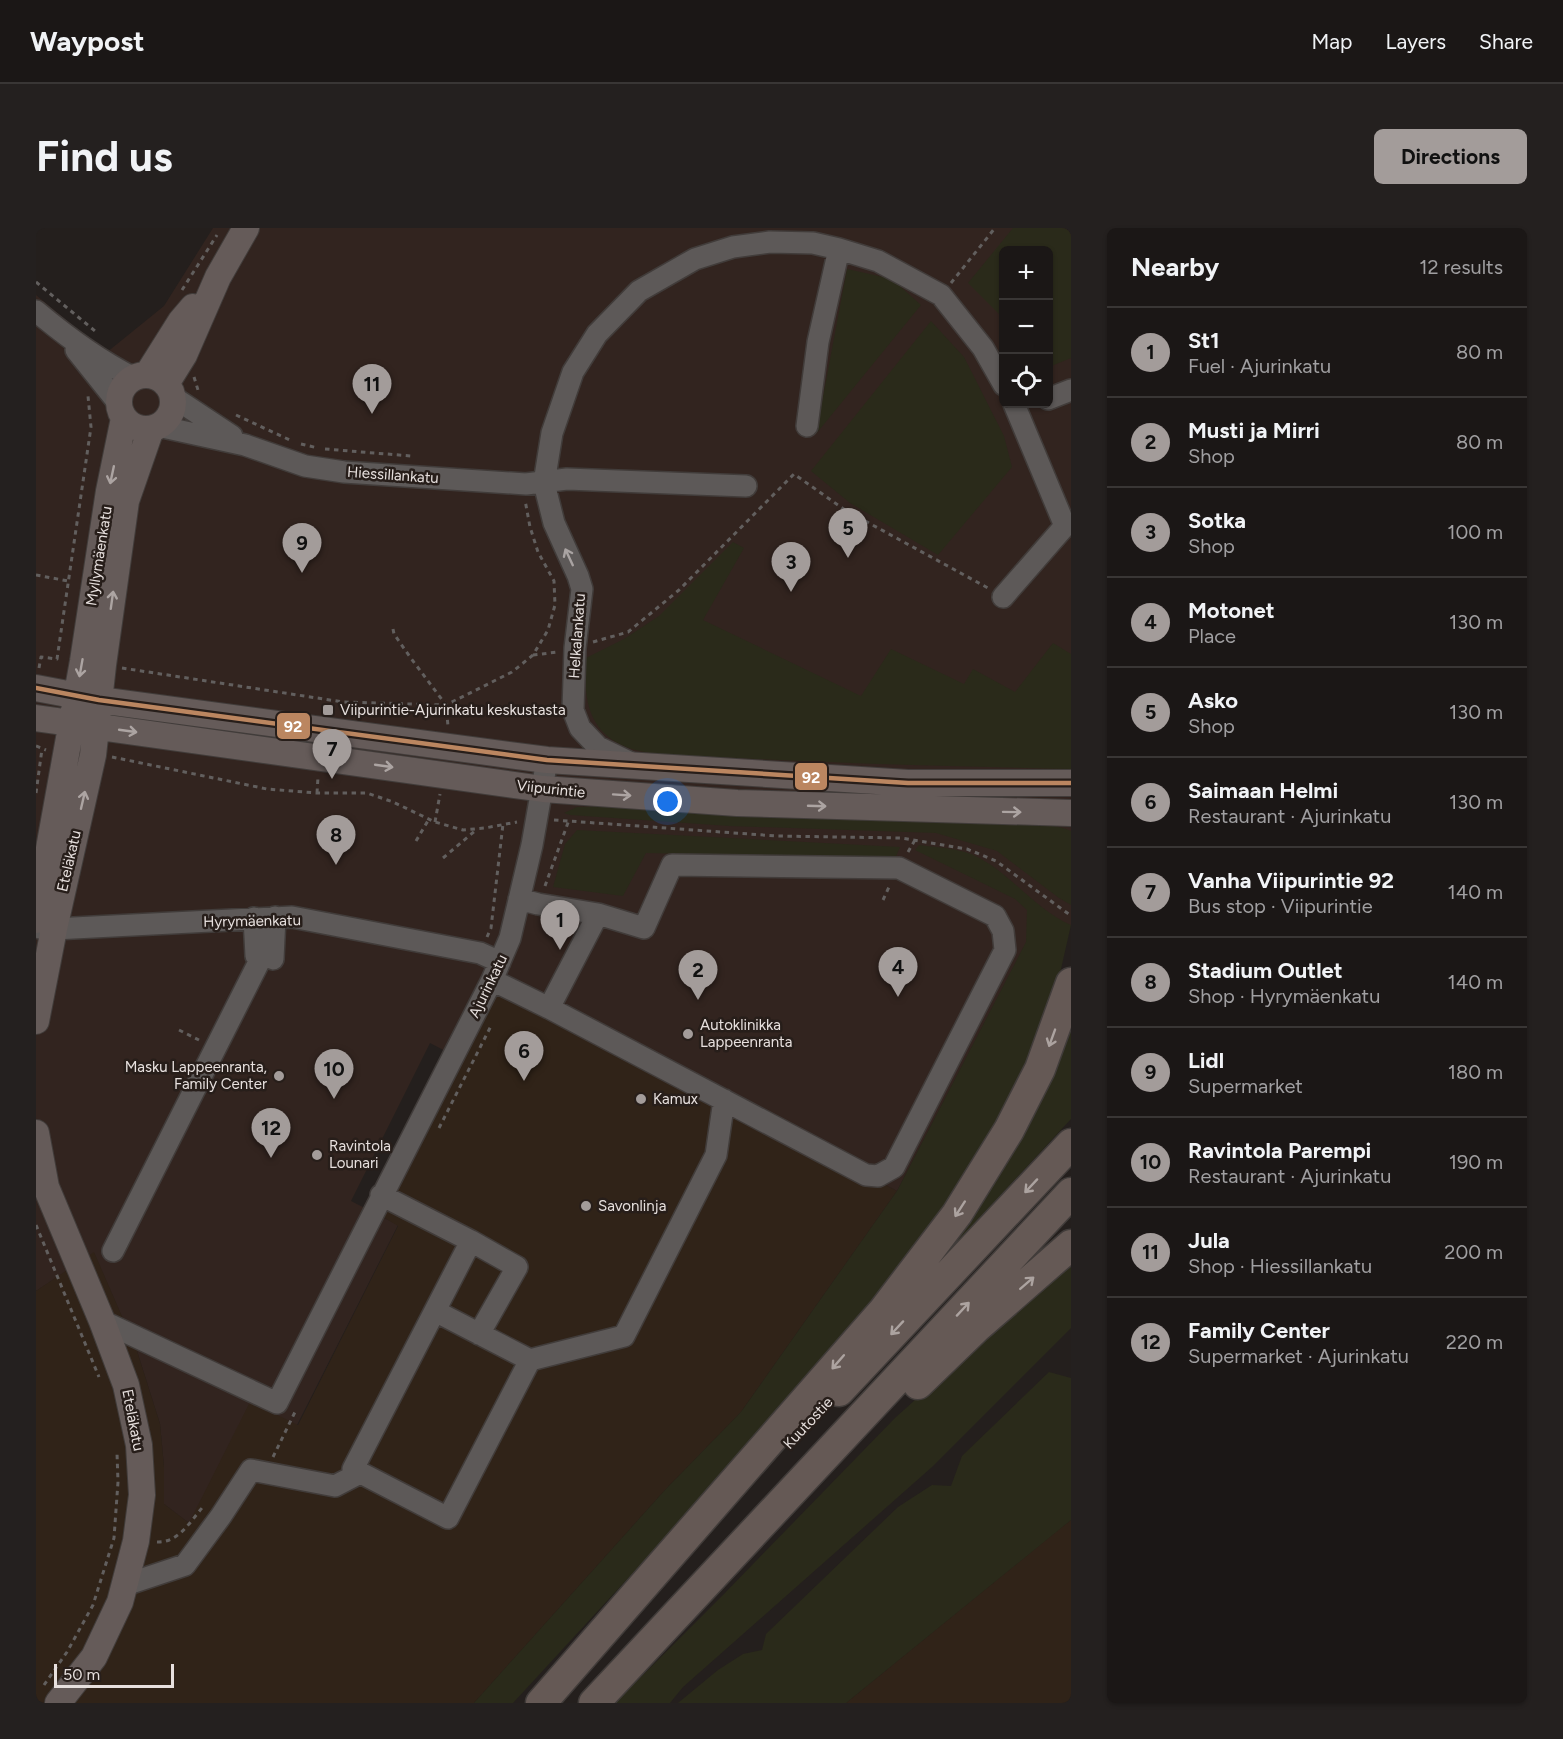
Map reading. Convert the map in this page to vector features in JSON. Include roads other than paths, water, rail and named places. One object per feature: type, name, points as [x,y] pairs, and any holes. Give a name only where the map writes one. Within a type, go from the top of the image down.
[{"type":"highway","points":[[543,1703],[884,1310],[957,1214],[1010,1130],[1040,1069],[1071,983]]},
{"type":"highway","name":"Kuutostie","points":[[543,1703],[1071,1144]]},
{"type":"highway","points":[[601,1696],[1071,1193]]},
{"type":"highway","points":[[601,1696],[976,1327],[1071,1245]]},
{"type":"main road","points":[[155,384],[172,409],[167,419],[154,428],[141,429],[131,425],[122,411],[123,388],[155,384],[184,354],[218,277],[246,228]]},
{"type":"main road","points":[[155,384],[181,321],[218,277]]},
{"type":"main road","name":"Myllymäenkatu","points":[[88,698],[109,491],[122,411]]},
{"type":"main road","name":"Myllymäenkatu","points":[[93,663],[126,501],[154,428]]},
{"type":"main road","name":"Viipurintie","points":[[36,688],[88,698],[547,760],[908,783],[1071,783]]},
{"type":"main road","name":"Eteläkatu","points":[[36,1021],[53,750],[88,698]]},
{"type":"main road","name":"Eteläkatu","points":[[42,925],[93,755],[96,727],[88,698]]},
{"type":"main road","name":"Viipurintie","points":[[36,718],[543,789],[737,803],[1071,813]]},
{"type":"main road","name":"Eteläkatu","points":[[36,1133],[46,1187],[102,1320],[126,1385],[139,1444],[142,1495],[125,1539],[125,1585],[120,1602],[94,1657],[51,1694]]},
{"type":"street","name":"Helkalankatu","points":[[639,767],[598,747],[580,728],[573,710],[575,648],[582,589],[535,483],[573,372],[597,334],[639,291],[695,259],[733,247],[814,236],[839,249],[878,261],[941,296],[983,348],[999,376]]},
{"type":"street","points":[[807,426],[818,342],[839,249]]},
{"type":"street","name":"Hiessillankatu","points":[[36,311],[107,365],[155,384],[245,445]]},
{"type":"street","name":"Hiessillankatu","points":[[63,333],[122,411]]},
{"type":"street","points":[[1053,397],[1071,390]]},
{"type":"street","points":[[1003,597],[1065,526],[1024,408]]},
{"type":"street","name":"Hiessillankatu","points":[[154,428],[245,445],[304,466],[344,472],[535,483],[567,479],[746,486]]},
{"type":"street","name":"Ajurinkatu","points":[[102,1320],[277,1404],[496,971],[510,938],[543,789],[547,760]]},
{"type":"street","name":"Hyrymäenkatu","points":[[42,925],[292,917],[480,953],[496,971],[549,1008],[866,1175],[879,1176],[894,1167],[1005,950],[1003,930],[995,916],[899,868],[672,865],[644,928],[598,914]]},
{"type":"street","points":[[519,899],[598,914],[549,1008]]},
{"type":"street","points":[[113,1251],[264,957],[275,917]]},
{"type":"street","points":[[254,918],[264,957]]},
{"type":"street","points":[[435,1311],[530,1360],[624,1336],[716,1155],[724,1100]]},
{"type":"street","points":[[381,1195],[517,1267],[479,1334]]},
{"type":"street","points":[[471,1242],[353,1469],[448,1518],[530,1360]]},
{"type":"street","points":[[125,1585],[185,1565],[251,1470],[335,1486],[360,1473]]},
{"type":"place","name":"Jula","points":[[372,414]]},
{"type":"place","name":"Asko","points":[[848,558]]},
{"type":"place","name":"Lidl","points":[[302,573]]},
{"type":"place","name":"Sotka","points":[[791,592]]},
{"type":"place","name":"Viipurintie-Ajurinkatu keskustasta","points":[[328,710]]},
{"type":"place","name":"Vanha Viipurintie 92","points":[[332,779]]},
{"type":"place","name":"Stadium Outlet","points":[[336,865]]},
{"type":"place","name":"St1","points":[[560,950]]},
{"type":"place","name":"Motonet","points":[[898,997]]},
{"type":"place","name":"Musti ja Mirri","points":[[698,1000]]},
{"type":"place","name":"Autoklinikka Lappeenranta","points":[[688,1034]]},
{"type":"place","name":"Masku Lappeenranta, Family Center","points":[[279,1076]]},
{"type":"place","name":"Saimaan Helmi","points":[[524,1081]]},
{"type":"place","name":"Ravintola Parempi","points":[[334,1099]]},
{"type":"place","name":"Kamux","points":[[641,1099]]},
{"type":"place","name":"Ravintola Lounari","points":[[317,1155]]},
{"type":"place","name":"Family Center","points":[[271,1158]]},
{"type":"place","name":"Savonlinja","points":[[586,1206]]}]
